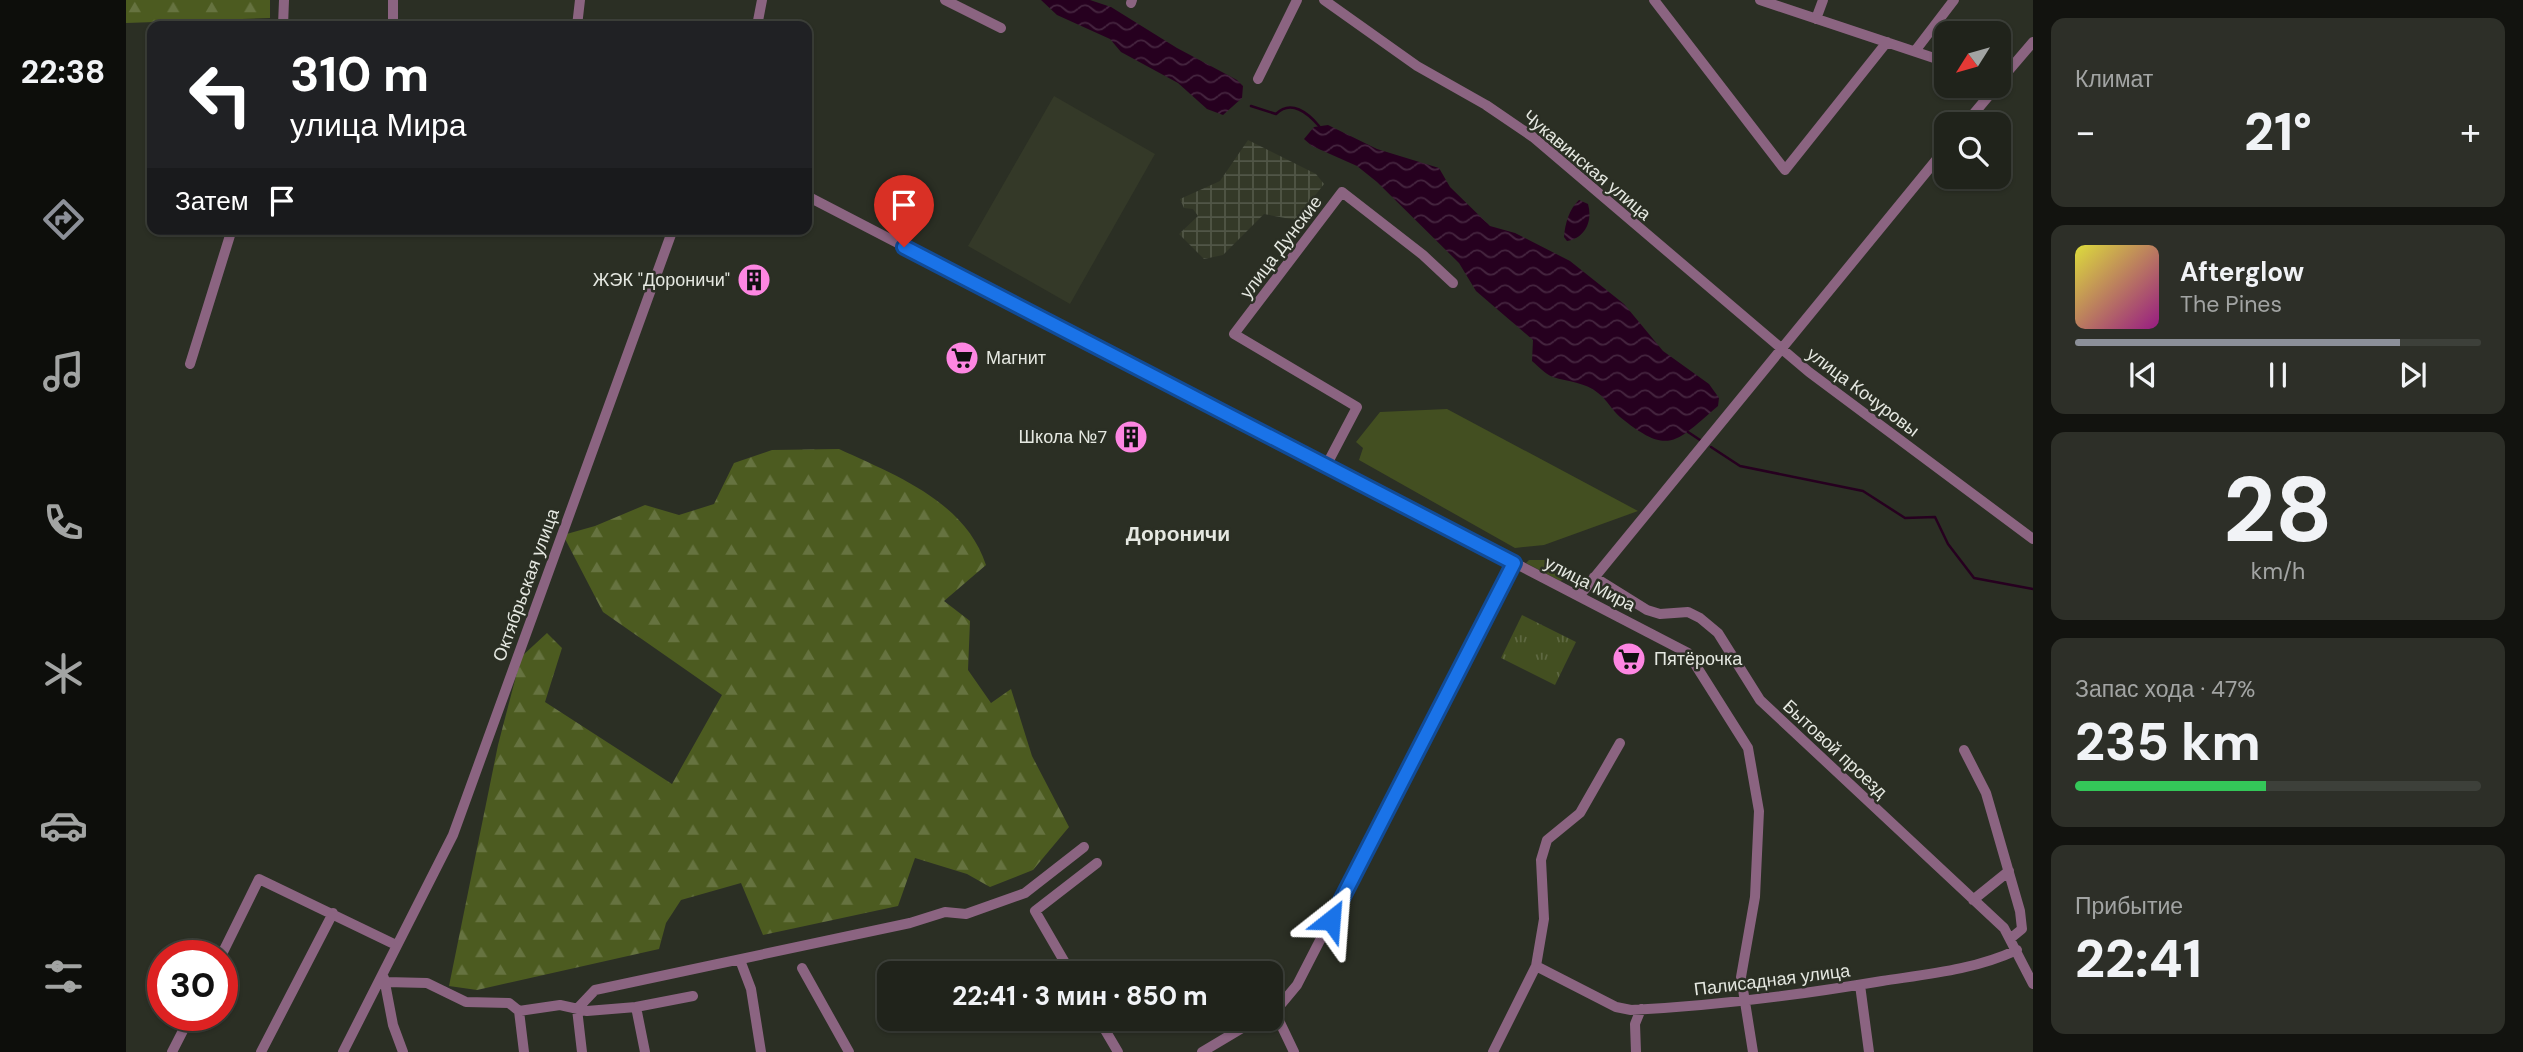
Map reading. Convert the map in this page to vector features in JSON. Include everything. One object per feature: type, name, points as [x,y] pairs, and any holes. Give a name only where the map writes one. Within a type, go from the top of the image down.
[{"type":"street","points":[[283,21],[284,0]]},
{"type":"street","points":[[393,0],[393,21]]},
{"type":"street","points":[[578,21],[580,0]]},
{"type":"street","points":[[758,21],[762,0]]},
{"type":"street","points":[[945,0],[1001,28]]},
{"type":"street","points":[[1258,79],[1297,0]]},
{"type":"street","name":"Чукавинская улица","points":[[1324,0],[1418,66],[1486,104],[1533,137],[1708,289],[1782,349]]},
{"type":"street","points":[[1654,0],[1785,170],[1887,42]]},
{"type":"street","points":[[1760,0],[1934,58]]},
{"type":"street","points":[[1816,19],[1823,0]]},
{"type":"street","points":[[1915,51],[1954,0]]},
{"type":"street","points":[[2011,68],[2033,42]]},
{"type":"street","points":[[1975,112],[1986,98]]},
{"type":"street","name":"улица Кочуровы","points":[[1934,163],[1782,349],[2033,539]]},
{"type":"street","name":"улица Дунские","points":[[1326,466],[1357,407],[1234,334],[1342,192],[1423,255],[1453,283]]},
{"type":"street","name":"улица Мира","points":[[812,199],[1688,653],[1748,748],[1757,799],[1755,897],[1741,977],[1746,1001]]},
{"type":"street","points":[[190,364],[230,235]]},
{"type":"street","name":"Октябрьская улица","points":[[346,1049],[384,978],[396,945],[453,835],[671,235]]},
{"type":"street","points":[[1580,595],[1782,349]]},
{"type":"street","points":[[1283,1001],[1302,975],[1514,563]]},
{"type":"street","name":"Бытовой проезд","points":[[1594,577],[1647,610],[1660,614],[1688,612],[1700,618],[1718,634],[1760,700],[2011,938],[2033,984]]},
{"type":"street","points":[[1493,1052],[1536,966],[1544,919],[1541,860],[1547,840],[1580,813],[1620,743]]},
{"type":"street","points":[[1964,750],[1983,785],[2008,871],[2022,929],[2011,938]]},
{"type":"street","points":[[582,1052],[577,1009],[588,995],[605,987],[740,960],[945,912],[966,914],[1025,893],[1084,848]]},
{"type":"street","points":[[1064,961],[1035,911],[1097,863]]},
{"type":"street","points":[[1973,900],[2008,871]]},
{"type":"street","points":[[230,940],[259,879],[396,945]]},
{"type":"street","points":[[261,1052],[333,913]]},
{"type":"street","name":"Палисадная улица","points":[[1536,966],[1616,1007],[1641,1009],[1746,1001],[1860,985],[1986,965],[2017,950]]},
{"type":"street","points":[[740,960],[751,989],[761,1052]]},
{"type":"street","points":[[802,968],[849,1052]]},
{"type":"street","points":[[403,1052],[393,1025],[384,978],[426,983],[466,1002],[509,1003],[519,1011],[524,1052]]},
{"type":"street","points":[[1860,985],[1869,1052]]},
{"type":"street","points":[[519,1011],[561,1005],[587,1011],[636,1007],[693,996]]},
{"type":"street","points":[[1746,1001],[1753,1052]]},
{"type":"street","points":[[636,1007],[645,1052]]},
{"type":"street","points":[[1636,1052],[1635,1024],[1641,1009]]},
{"type":"street","points":[[172,1052],[183,1031]]},
{"type":"street","points":[[1106,1031],[1118,1052]]},
{"type":"street","points":[[1202,1052],[1237,1031]]},
{"type":"street","points":[[1283,1031],[1294,1052]]},
{"type":"street","points":[[759,1040],[772,1052]]},
{"type":"shaded area","points":[[1054,96],[1155,154],[1070,304],[968,246]]},
{"type":"shaded area","points":[[1248,140],[1316,174],[1324,184],[1296,220],[1264,214],[1223,255],[1204,259],[1179,234],[1198,216],[1193,209],[1184,208],[1180,199],[1220,181]]},
{"type":"green space","points":[[126,0],[270,0],[270,18],[126,23]]},
{"type":"green space","points":[[1447,409],[1638,511],[1544,545],[1515,548],[1359,460],[1363,448],[1356,442],[1380,412]]},
{"type":"green space","points":[[839,449],[905,480],[926,493],[962,524],[976,543],[986,565],[944,601],[970,621],[968,670],[991,703],[1011,689],[1032,756],[1069,827],[1033,870],[990,887],[967,874],[915,858],[898,906],[763,935],[741,883],[681,900],[666,923],[659,949],[477,990],[449,986],[498,745],[521,657],[547,633],[562,648],[545,702],[672,784],[722,695],[603,612],[563,535],[595,526],[645,505],[679,515],[714,504],[734,463],[772,450]]},
{"type":"green space","points":[[1529,560],[1555,560],[1570,569],[1570,576],[1560,581],[1526,563]]},
{"type":"green space","points":[[1522,615],[1576,642],[1555,685],[1501,658]]},
{"type":"water","points":[[1041,0],[1090,0],[1111,7],[1177,48],[1237,80],[1243,86],[1242,98],[1223,115],[1207,109],[1178,83],[1121,52],[1110,39],[1057,15]]},
{"type":"water","points":[[1328,125],[1377,149],[1439,168],[1450,187],[1490,226],[1515,233],[1570,261],[1624,304],[1663,351],[1709,384],[1719,398],[1718,406],[1681,436],[1661,441],[1650,437],[1620,417],[1593,389],[1547,374],[1532,361],[1533,340],[1476,291],[1459,263],[1377,182],[1357,166],[1312,146],[1304,139],[1314,127]]},
{"type":"water","points":[[1579,200],[1588,204],[1588,222],[1579,236],[1567,241],[1564,237],[1567,222]]},
{"type":"waterway","points":[[1251,106],[1276,114],[1293,108],[1305,113],[1319,126]]},
{"type":"waterway","points":[[1688,432],[1700,440]]},
{"type":"waterway","points":[[1711,447],[1740,466],[1863,491],[1905,518],[1935,517],[1948,544],[1974,578],[2033,589]]},
{"type":"place","name":"ЖЭК \"Дороничи\"","points":[[754,280]]},
{"type":"place","name":"Магнит","points":[[962,358]]},
{"type":"place","name":"Школа №7","points":[[1131,437]]},
{"type":"place","name":"Пятёрочка","points":[[1629,659]]},
{"type":"district","name":"Дороничи","points":[[1178,534]]},
{"type":"route","points":[[904,247],[1514,563],[1331,920]]}]
